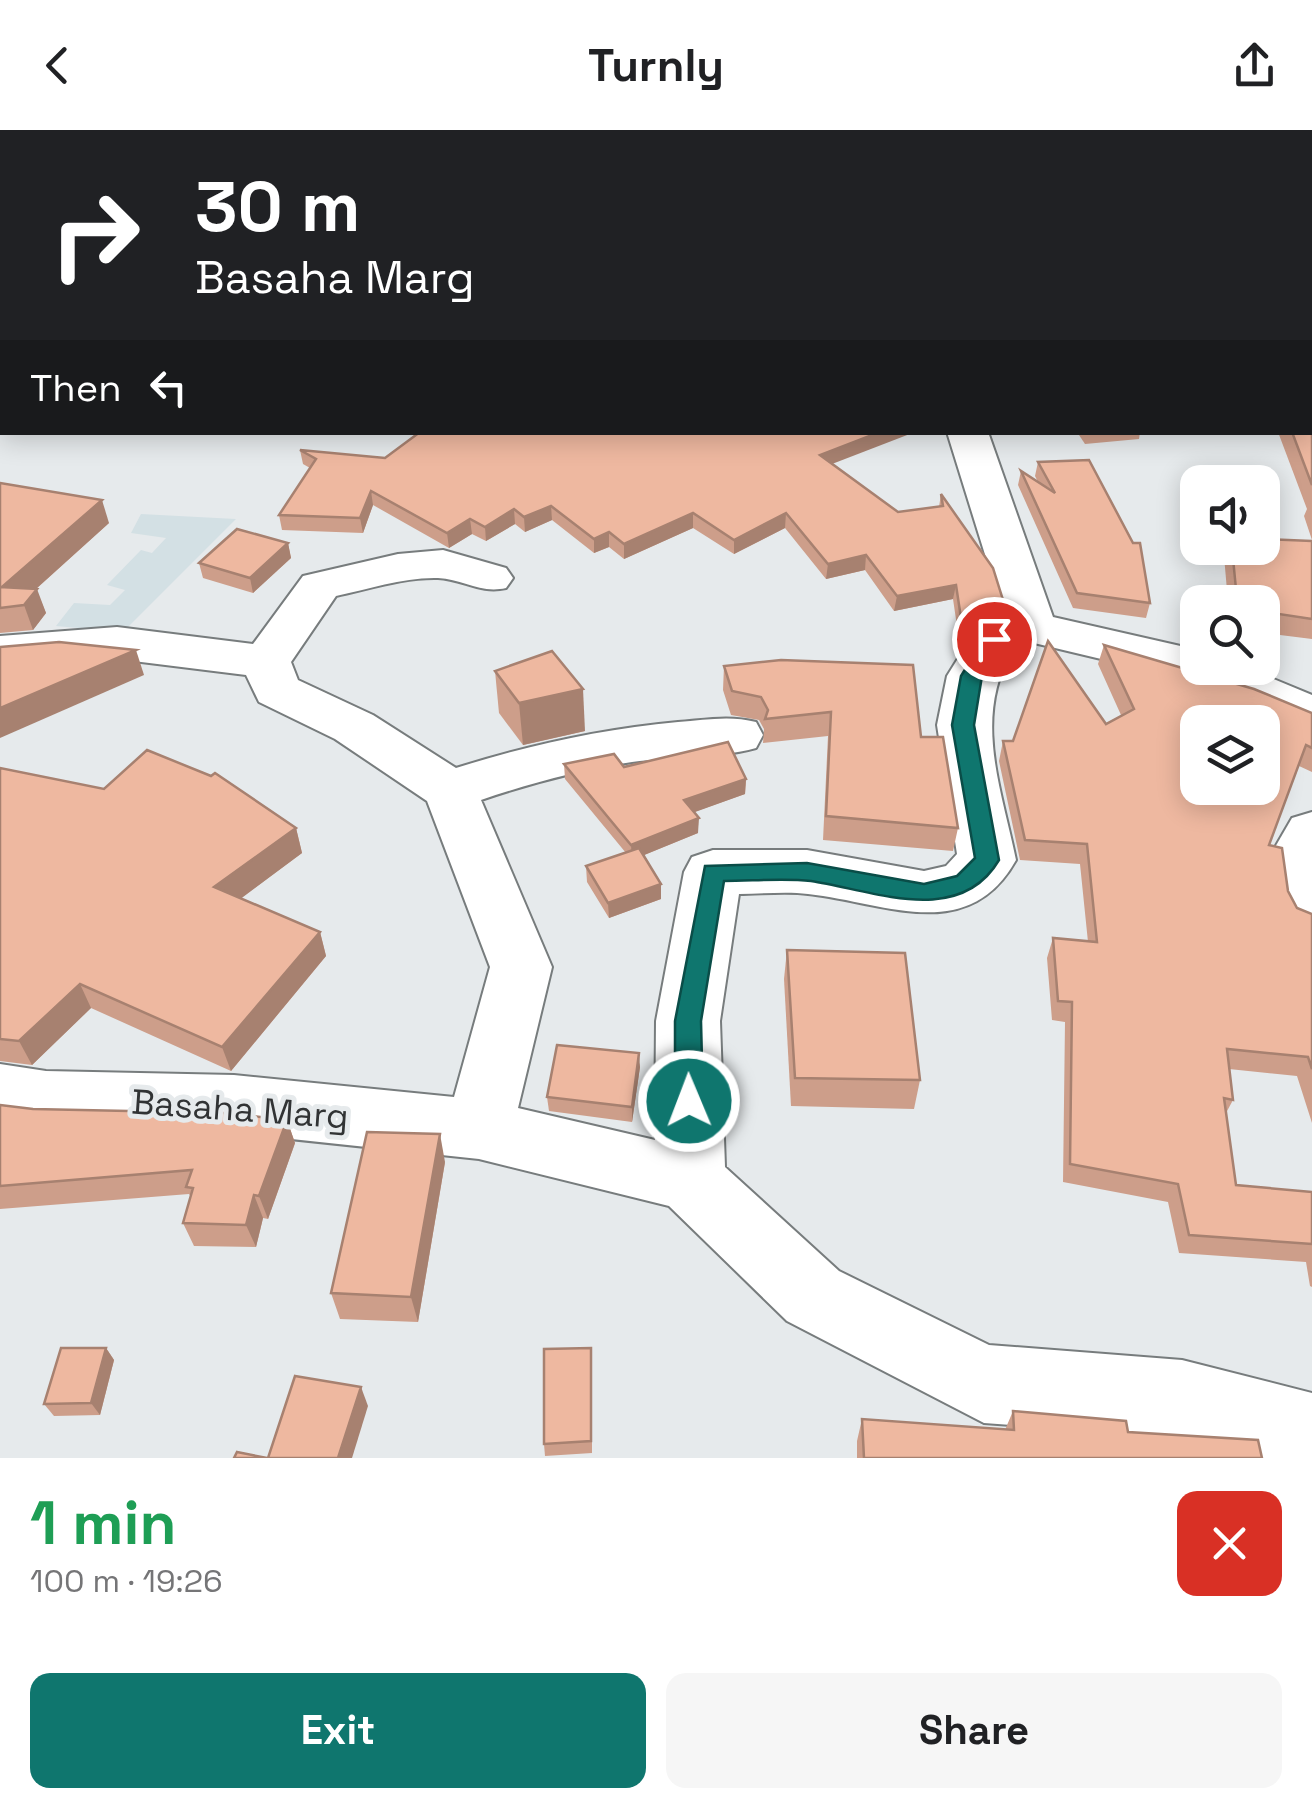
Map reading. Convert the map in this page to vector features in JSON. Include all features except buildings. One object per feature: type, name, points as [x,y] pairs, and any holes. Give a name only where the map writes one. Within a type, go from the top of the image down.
[{"type":"street","points":[[969,435],[1013,633]]},
{"type":"street","points":[[266,662],[320,586],[398,568],[443,564],[490,578]]},
{"type":"street","points":[[1013,633],[1180,663]]},
{"type":"street","points":[[1013,633],[972,676],[963,725],[987,860],[964,884],[924,893],[807,872],[714,872],[688,1021],[690,1180],[813,1296],[984,1384],[1182,1399],[1312,1433]]},
{"type":"street","points":[[0,652],[116,643],[266,662]]},
{"type":"street","points":[[266,662],[277,690],[354,727],[450,790],[521,967],[479,1129]]},
{"type":"street","points":[[1241,685],[1312,716]]},
{"type":"street","points":[[450,790],[532,762],[633,744],[737,735]]},
{"type":"street","points":[[1312,833],[1302,848],[1312,910]]},
{"type":"street","name":"Basaha Marg","points":[[0,1093],[46,1100],[234,1104],[479,1129],[690,1180]]},
{"type":"shaded area","points":[[141,514],[236,519],[123,632],[56,626],[74,603],[110,605],[125,590],[107,585],[141,550],[152,553],[166,538],[131,533]]},
{"type":"route","points":[[689,1101],[688,1021],[714,872],[807,872],[924,893],[964,884],[987,860],[963,725],[972,676],[994,639]]}]
